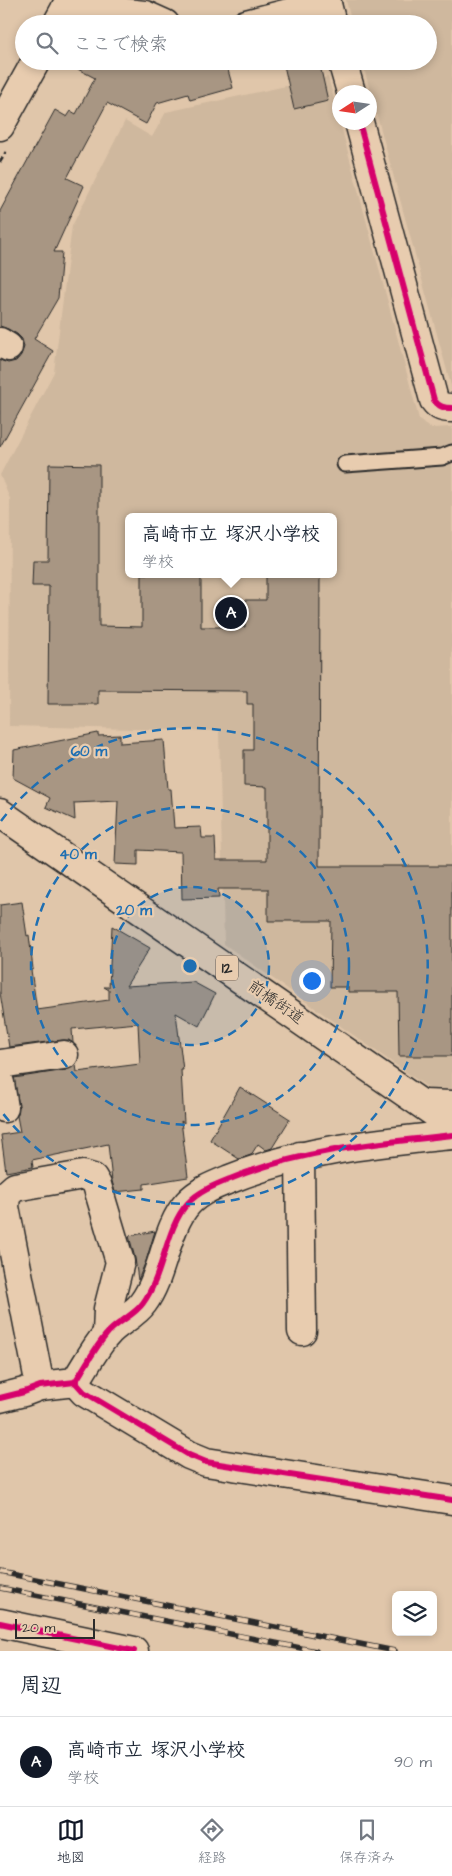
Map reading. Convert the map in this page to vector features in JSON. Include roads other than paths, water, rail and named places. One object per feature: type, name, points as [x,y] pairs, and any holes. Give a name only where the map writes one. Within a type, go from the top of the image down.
[{"type":"street","points":[[295,15],[328,9]]},
{"type":"street","points":[[64,10],[145,15]]},
{"type":"street","points":[[0,126],[31,70]]},
{"type":"street","points":[[345,70],[349,85]]},
{"type":"street","points":[[361,130],[434,400],[438,406],[452,408]]},
{"type":"street","name":"前橋街道","points":[[0,813],[452,1124]]},
{"type":"street","points":[[0,1064],[64,1055]]},
{"type":"street","points":[[424,1104],[452,1105]]},
{"type":"street","points":[[0,1398],[40,1386],[75,1382],[107,1334],[143,1304],[154,1285],[176,1221],[187,1204],[208,1188],[260,1168],[300,1156],[375,1143],[452,1135]]},
{"type":"street","points":[[300,1156],[302,1331]]},
{"type":"street","points":[[40,1386],[5,1207],[6,1194],[15,1187],[83,1175],[93,1178],[98,1185],[120,1262],[108,1309],[107,1334]]},
{"type":"street","points":[[75,1382],[84,1392],[189,1455],[206,1462],[452,1500]]},
{"type":"street","points":[[0,1623],[134,1651]]},
{"type":"lane","points":[[345,464],[442,457],[452,453]]},
{"type":"railway","points":[[0,1572],[395,1651]]},
{"type":"railway","points":[[0,1588],[316,1651]]},
{"type":"place","name":"高崎市立 塚沢小学校","points":[[231,613]]}]
